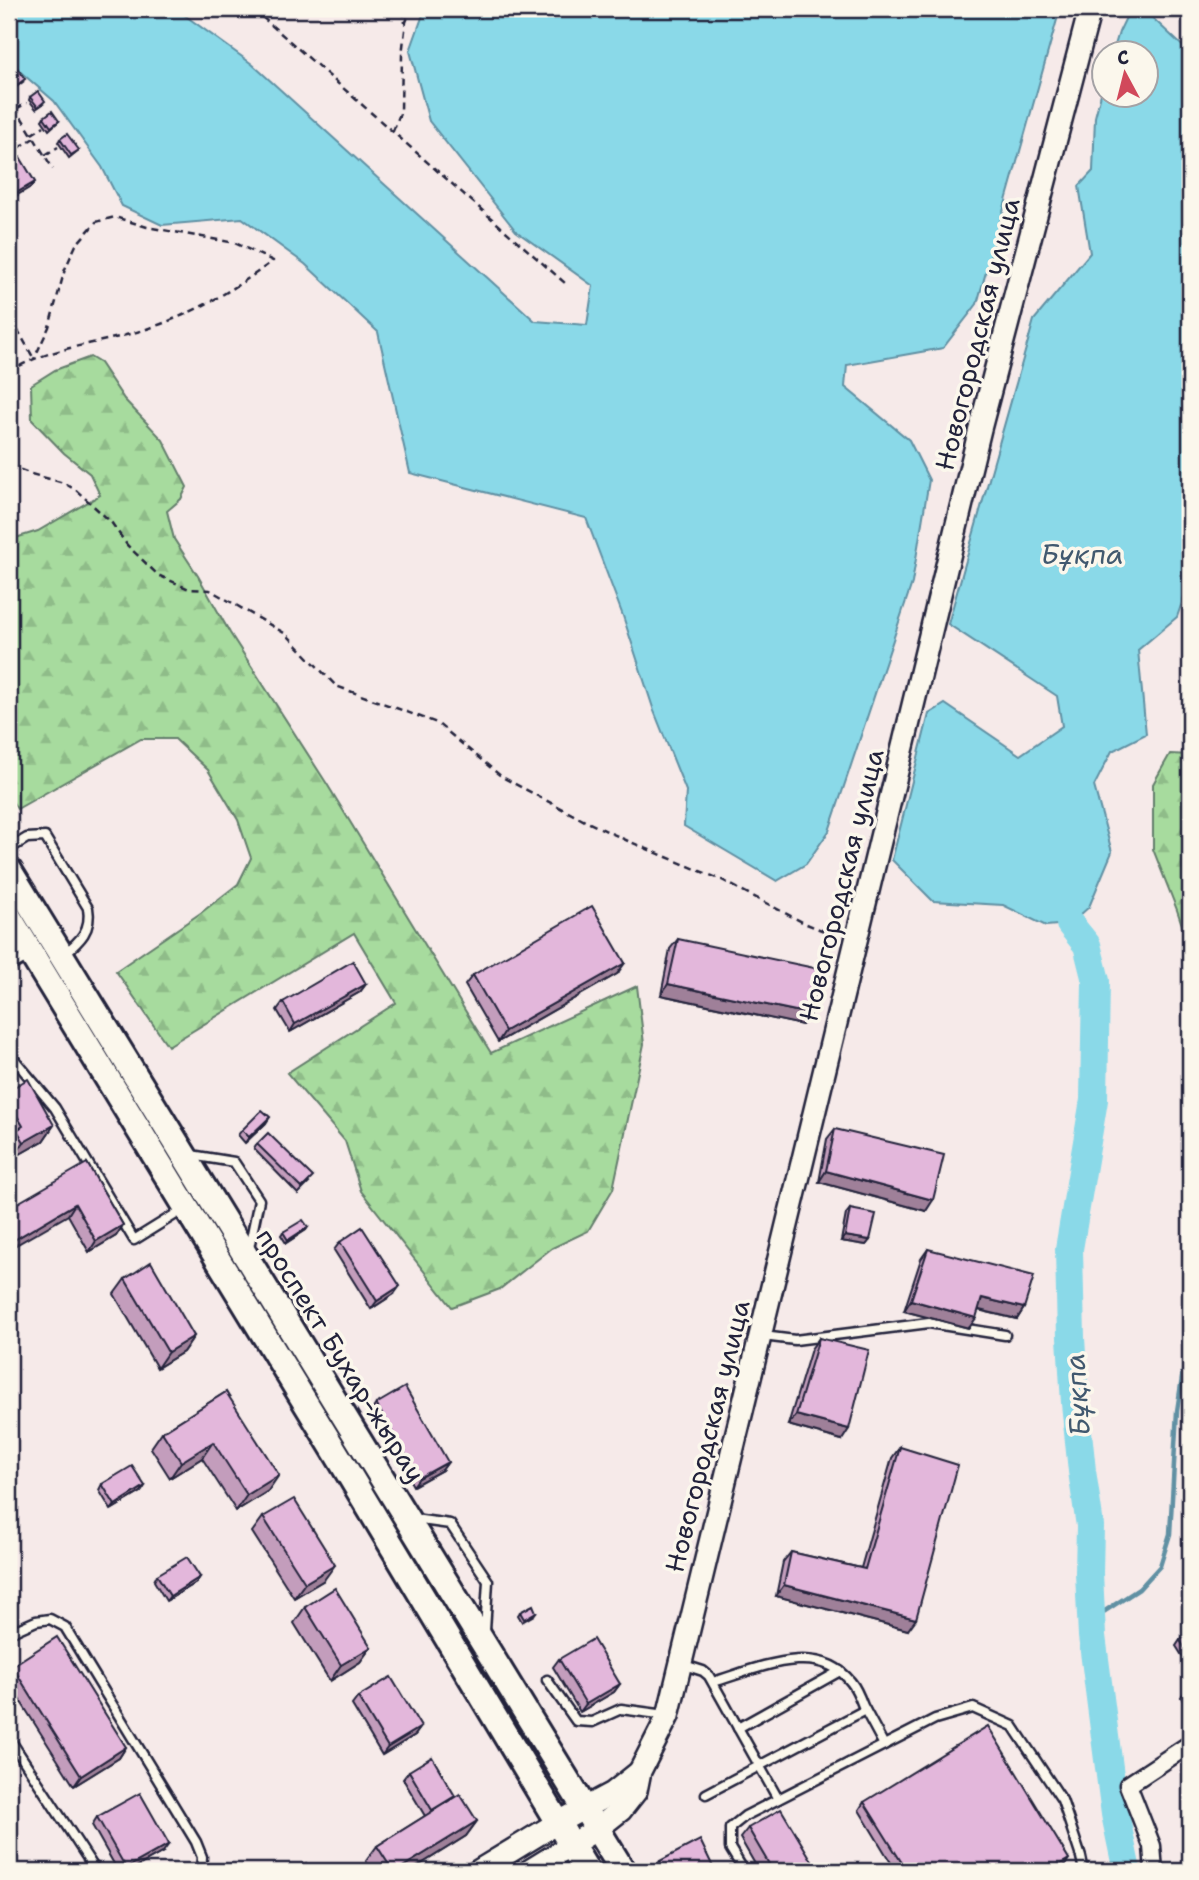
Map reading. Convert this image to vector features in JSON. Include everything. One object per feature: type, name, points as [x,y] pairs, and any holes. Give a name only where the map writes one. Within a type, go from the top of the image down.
[{"type":"main road","name":"проспект Бухар-жырау","points":[[9,870],[623,1871]]},
{"type":"main road","name":"проспект Бухар-жырау","points":[[9,917],[587,1871]]},
{"type":"main road","points":[[186,1208],[208,1195]]},
{"type":"street","name":"Новогородская улица","points":[[591,1819],[621,1810],[636,1791],[640,1771],[668,1716],[980,429],[1090,9]]},
{"type":"street","points":[[1154,1871],[1152,1846],[1128,1785],[1190,1744]]},
{"type":"street","points":[[478,1871],[557,1823],[591,1819]]},
{"type":"street","points":[[529,1871],[572,1845],[591,1819]]},
{"type":"lane","points":[[9,849],[27,838],[45,837],[88,908],[90,915],[87,929],[81,940],[61,956]]},
{"type":"lane","points":[[9,967],[32,955]]},
{"type":"lane","points":[[9,1053],[55,1108],[134,1240],[186,1208]]},
{"type":"lane","points":[[182,1153],[234,1162],[259,1200],[247,1258]]},
{"type":"lane","points":[[760,1336],[795,1340],[929,1323],[1005,1335]]},
{"type":"lane","points":[[406,1517],[450,1524],[488,1581],[484,1645]]},
{"type":"lane","points":[[9,1633],[36,1621],[50,1619],[65,1627],[196,1842],[202,1857],[201,1871]]},
{"type":"lane","points":[[713,1682],[785,1660],[804,1659],[828,1664],[852,1682],[884,1745]]},
{"type":"lane","points":[[680,1664],[703,1671],[713,1682],[778,1799]]},
{"type":"lane","points":[[738,1728],[840,1671]]},
{"type":"lane","points":[[547,1680],[576,1721],[592,1722],[621,1709],[668,1716]]},
{"type":"lane","points":[[744,1871],[730,1848],[730,1828],[744,1816],[935,1719],[973,1708],[1013,1726],[1062,1800],[1084,1871]]},
{"type":"lane","points":[[706,1794],[865,1710]]},
{"type":"lane","points":[[9,1738],[96,1871]]},
{"type":"path","points":[[253,9],[565,283]]},
{"type":"path","points":[[262,9],[263,16]]},
{"type":"path","points":[[403,9],[405,27]]},
{"type":"path","points":[[393,131],[401,111],[402,55],[405,27],[411,9]]},
{"type":"path","points":[[9,97],[53,169]]},
{"type":"path","points":[[16,109],[27,103]]},
{"type":"path","points":[[9,154],[44,126]]},
{"type":"path","points":[[45,155],[58,147]]},
{"type":"path","points":[[9,372],[48,352],[124,336],[172,321],[207,305],[273,261],[235,243],[147,227],[115,217],[96,222],[76,245],[65,269],[50,327],[34,359]]},
{"type":"path","points":[[9,320],[34,359]]},
{"type":"path","points":[[9,465],[64,483],[76,490],[111,522],[127,545],[159,575],[189,589],[210,590],[286,634],[336,686],[437,723],[502,777],[628,841],[722,880],[804,923],[855,943]]},
{"type":"green space","points":[[90,357],[100,363],[124,399],[163,440],[187,487],[181,499],[167,511],[174,539],[491,1053],[637,986],[644,1044],[613,1189],[588,1231],[552,1248],[500,1289],[452,1307],[361,1191],[345,1141],[287,1073],[396,1003],[354,933],[168,1046],[116,971],[238,884],[251,858],[238,820],[208,770],[175,739],[141,739],[17,809],[9,796],[9,540],[38,531],[100,495],[90,474],[64,453],[32,420],[31,385],[55,370]]},
{"type":"green space","points":[[1170,754],[1190,755],[1190,949],[1153,849],[1153,784]]},
{"type":"water","points":[[9,9],[176,9],[252,64],[535,321],[587,325],[593,286],[516,231],[429,121],[410,51],[425,9],[1060,9],[977,304],[943,348],[847,365],[845,387],[909,440],[929,480],[912,583],[829,831],[806,864],[777,881],[684,826],[686,791],[654,711],[623,616],[586,518],[410,473],[378,332],[305,264],[242,218],[162,225],[122,206],[102,167],[54,101],[9,62]]},
{"type":"water","name":"Бұқпа","points":[[1130,9],[1143,9],[1190,53],[1190,579],[1177,617],[1138,650],[1146,734],[1112,751],[1094,786],[1112,852],[1089,907],[1070,924],[1046,926],[1003,905],[933,901],[892,860],[929,714],[945,704],[1020,755],[1062,726],[1057,696],[948,624],[1034,320],[1090,253],[1079,186],[1093,171],[1097,108],[1160,108],[1160,38],[1117,38]]},
{"type":"building","points":[[18,69],[25,79],[17,85],[10,75]]},
{"type":"building","points":[[38,91],[45,101],[38,107],[30,97]]},
{"type":"building","points":[[52,111],[59,121],[51,127],[44,117]]},
{"type":"building","points":[[67,134],[79,150],[71,155],[60,139]]},
{"type":"building","points":[[20,157],[35,182],[9,197],[9,163]]},
{"type":"building","points":[[592,906],[625,963],[505,1031],[473,975]]},
{"type":"building","points":[[678,939],[819,969],[810,1014],[668,984]]},
{"type":"building","points":[[353,961],[366,984],[295,1024],[283,1002]]},
{"type":"building","points":[[28,1079],[54,1125],[24,1142],[17,1130],[23,1126],[12,1107],[9,1109],[9,1090]]},
{"type":"building","points":[[262,1110],[270,1117],[249,1137],[242,1130]]},
{"type":"building","points":[[835,1129],[944,1155],[933,1200],[826,1171]]},
{"type":"building","points":[[268,1133],[313,1177],[302,1188],[257,1144]]},
{"type":"building","points":[[87,1163],[123,1225],[96,1241],[75,1204],[9,1243],[9,1208]]},
{"type":"building","points":[[850,1209],[876,1214],[870,1240],[845,1236]]},
{"type":"building","points":[[303,1220],[308,1227],[288,1240],[283,1232]]},
{"type":"building","points":[[362,1227],[400,1286],[377,1301],[340,1242]]},
{"type":"building","points":[[928,1249],[1034,1276],[1024,1308],[982,1298],[976,1318],[911,1300]]},
{"type":"building","points":[[151,1262],[194,1336],[168,1352],[125,1279]]},
{"type":"building","points":[[819,1338],[869,1350],[849,1429],[796,1415]]},
{"type":"building","points":[[405,1387],[448,1462],[419,1478],[376,1404]]},
{"type":"building","points":[[226,1392],[279,1475],[247,1495],[213,1442],[181,1462],[162,1432]]},
{"type":"building","points":[[9,1446],[14,1456],[9,1459]]},
{"type":"building","points":[[900,1447],[958,1465],[916,1619],[784,1585],[791,1552],[865,1569]]},
{"type":"building","points":[[132,1466],[145,1486],[115,1505],[102,1484]]},
{"type":"building","points":[[294,1499],[335,1565],[305,1583],[263,1517]]},
{"type":"building","points":[[187,1557],[200,1577],[170,1596],[157,1575]]},
{"type":"building","points":[[335,1588],[371,1647],[341,1665],[305,1607]]},
{"type":"building","points":[[533,1605],[536,1612],[524,1619],[520,1612]]},
{"type":"building","points":[[1190,1634],[1190,1657],[1180,1640]]},
{"type":"building","points":[[57,1637],[126,1747],[81,1776],[12,1666]]},
{"type":"building","points":[[593,1639],[620,1684],[586,1704],[559,1659]]},
{"type":"building","points":[[391,1677],[421,1727],[388,1747],[358,1697]]},
{"type":"building","points":[[1190,1688],[1190,1701],[1185,1691]]},
{"type":"building","points":[[988,1726],[1069,1859],[1049,1871],[907,1871],[864,1802]]},
{"type":"building","points":[[432,1757],[455,1796],[432,1810],[409,1771]]},
{"type":"building","points":[[140,1793],[169,1844],[126,1868],[97,1817]]},
{"type":"building","points":[[460,1794],[477,1821],[393,1871],[377,1846]]},
{"type":"building","points":[[781,1809],[818,1871],[773,1871],[748,1828]]},
{"type":"building","points":[[700,1840],[715,1871],[666,1871],[660,1861]]},
{"type":"building","points":[[306,1863],[311,1871],[291,1871]]},
{"type":"waterway","name":"Бұқпа","points":[[1070,924],[1087,945],[1096,981],[1094,1100],[1069,1249],[1071,1338],[1075,1403],[1090,1526],[1092,1636],[1115,1814],[1127,1871]]},
{"type":"waterway","points":[[1091,1620],[1139,1589],[1160,1566],[1170,1534],[1177,1411],[1190,1325]]}]
